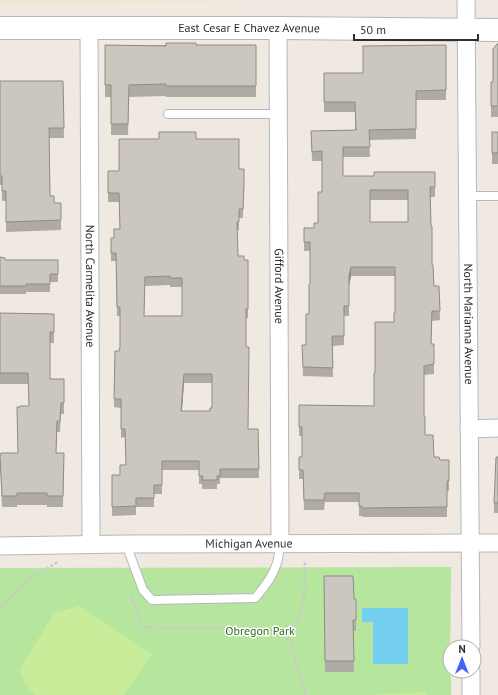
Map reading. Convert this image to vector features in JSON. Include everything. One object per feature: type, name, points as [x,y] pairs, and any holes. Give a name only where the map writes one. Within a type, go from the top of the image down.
[{"type":"main road","name":"East Cesar E Chavez Avenue","points":[[0,28],[498,30]]},
{"type":"street","name":"North Marianna Avenue","points":[[466,0],[471,639]]},
{"type":"street","name":"North Carmelita Avenue","points":[[89,28],[92,544]]},
{"type":"street","name":"Gifford Avenue","points":[[278,28],[280,544]]},
{"type":"street","points":[[469,429],[498,428]]},
{"type":"street","name":"Michigan Avenue","points":[[0,546],[92,544],[498,543]]},
{"type":"street","points":[[471,679],[471,695]]},
{"type":"lane","points":[[168,114],[278,114]]},
{"type":"lane","points":[[468,196],[498,196]]},
{"type":"lane","points":[[126,544],[143,590],[152,600],[255,598],[273,573],[277,563],[280,544]]},
{"type":"path","points":[[277,631],[297,623],[304,598],[305,562]]},
{"type":"shaded area","points":[[0,0],[447,0],[0,3]]},
{"type":"green space","name":"Obregon Park","points":[[451,567],[450,639],[442,639],[442,679],[451,679],[451,695],[0,695],[0,568]]},
{"type":"green space","points":[[80,606],[152,654],[124,695],[35,695],[24,682],[20,669],[54,613]]},
{"type":"green space","points":[[427,692],[427,695],[368,695]]},
{"type":"water","points":[[362,608],[408,608],[408,664],[373,664],[373,622],[362,622]]},
{"type":"building","points":[[166,43],[196,43],[196,45],[256,45],[256,86],[166,86],[166,84],[129,85],[128,124],[111,124],[111,85],[105,85],[105,45],[166,46]]},
{"type":"building","points":[[497,44],[498,106],[491,106],[493,49]]},
{"type":"building","points":[[446,45],[446,90],[416,91],[416,129],[369,130],[370,147],[343,147],[343,176],[374,176],[374,172],[435,172],[435,187],[430,187],[432,265],[434,286],[439,286],[440,311],[432,311],[431,344],[434,344],[434,364],[424,366],[424,416],[425,435],[433,435],[434,457],[439,457],[440,460],[449,460],[447,507],[362,508],[362,506],[359,506],[359,493],[325,493],[324,500],[304,500],[303,470],[299,470],[299,457],[302,457],[302,427],[299,427],[299,405],[374,406],[375,322],[394,322],[395,267],[351,267],[349,276],[349,306],[344,306],[344,336],[332,337],[333,368],[303,367],[302,345],[306,345],[306,314],[309,314],[310,284],[310,242],[304,242],[304,228],[314,228],[314,223],[318,223],[318,192],[322,192],[322,151],[312,152],[311,131],[356,130],[355,102],[324,102],[324,73],[363,73],[363,46]],"holes":[[[370,190],[408,190],[408,222],[370,222]]]},
{"type":"building","points":[[0,81],[63,81],[64,128],[49,128],[50,196],[54,196],[54,203],[61,203],[61,220],[6,222],[6,191],[2,191],[2,176],[0,176]]},
{"type":"building","points":[[159,132],[196,132],[196,139],[239,139],[239,169],[244,169],[244,185],[243,209],[239,209],[239,222],[237,222],[238,256],[244,256],[244,260],[248,260],[246,347],[249,347],[248,429],[258,429],[259,469],[220,469],[220,476],[217,476],[217,480],[202,480],[203,476],[199,476],[199,461],[162,461],[162,485],[154,485],[154,498],[136,498],[136,506],[112,507],[112,475],[120,475],[120,465],[126,465],[125,429],[121,429],[121,399],[114,399],[115,351],[119,351],[120,347],[120,307],[117,307],[116,253],[111,253],[111,238],[114,238],[114,229],[120,229],[119,193],[108,193],[108,171],[119,171],[119,139],[159,139]],"holes":[[[170,276],[170,278],[182,278],[182,316],[144,316],[145,277]],[[184,374],[212,374],[212,408],[210,408],[210,411],[181,411]]]},
{"type":"building","points":[[492,132],[498,132],[498,153],[492,153]]},
{"type":"building","points":[[0,257],[5,258],[5,260],[58,260],[58,274],[50,274],[50,284],[0,286]]},
{"type":"building","points":[[0,313],[54,314],[54,332],[50,332],[50,379],[64,379],[64,403],[61,403],[60,421],[57,421],[56,453],[64,453],[63,496],[47,496],[47,493],[17,493],[17,496],[2,496],[0,456],[1,453],[18,453],[17,407],[29,406],[28,373],[0,373]]},
{"type":"building","points":[[496,457],[498,457],[498,503],[494,503]]},
{"type":"building","points":[[324,576],[353,576],[354,599],[356,599],[356,620],[353,620],[354,661],[325,661]]}]
